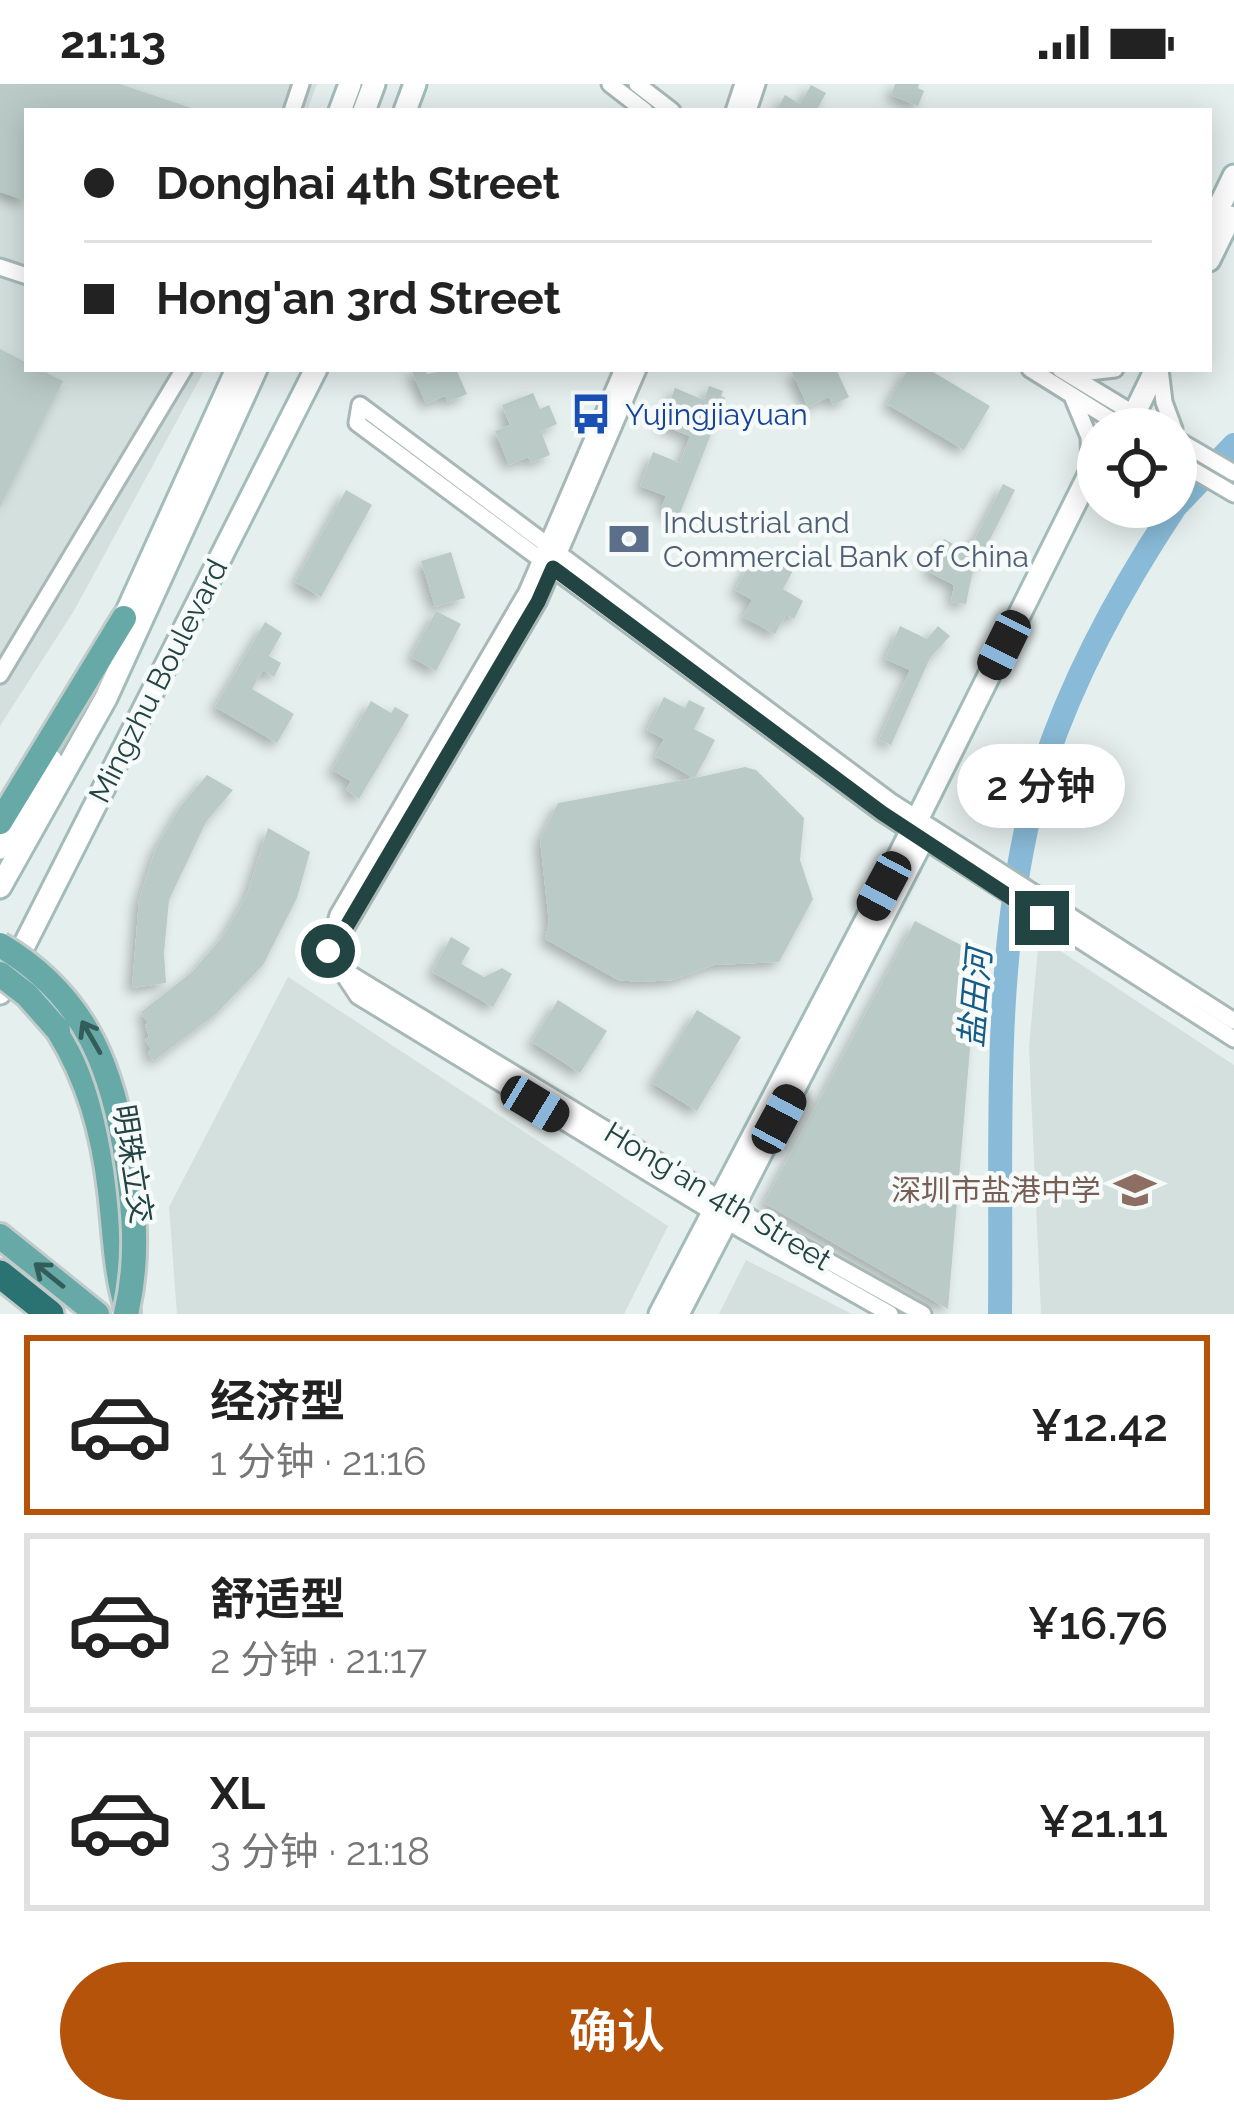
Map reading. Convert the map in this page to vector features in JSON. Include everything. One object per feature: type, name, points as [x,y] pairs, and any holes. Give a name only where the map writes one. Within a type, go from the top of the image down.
[{"type":"highway","points":[[0,1276],[47,1314]]},
{"type":"main road","points":[[0,822],[124,619]]},
{"type":"main road","points":[[0,945],[36,970],[75,1010],[114,1089],[136,1233],[128,1314]]},
{"type":"main road","name":"明珠立交","points":[[0,974],[27,995],[58,1030],[89,1088],[99,1123],[119,1279],[128,1314]]},
{"type":"main road","points":[[0,1236],[97,1314]]},
{"type":"street","points":[[610,84],[641,108]]},
{"type":"street","points":[[637,84],[668,108]]},
{"type":"street","points":[[1212,222],[1234,176]]},
{"type":"street","points":[[1212,254],[1234,208]]},
{"type":"street","points":[[0,675],[182,372]]},
{"type":"street","name":"Mingzhu Boulevard","points":[[0,848],[89,690],[236,372]]},
{"type":"street","name":"Mingzhu Boulevard","points":[[0,887],[106,698],[255,372]]},
{"type":"street","name":"Mingzhu Boulevard","points":[[0,962],[298,372]]},
{"type":"street","name":"Mingzhu Boulevard","points":[[0,993],[314,372]]},
{"type":"street","points":[[550,556],[622,372]]},
{"type":"street","points":[[550,556],[637,372]]},
{"type":"street","points":[[1035,372],[1096,408]]},
{"type":"street","points":[[1063,372],[1106,408]]},
{"type":"street","points":[[1128,408],[1140,372]]},
{"type":"street","points":[[1132,408],[1156,372]]},
{"type":"street","points":[[1159,372],[1166,408]]},
{"type":"street","points":[[1070,394],[1077,409]]},
{"type":"street","points":[[550,556],[361,405],[357,423],[550,556],[920,829],[1234,1021]]},
{"type":"street","points":[[1197,457],[1234,473]]},
{"type":"street","points":[[1197,464],[1232,493]]},
{"type":"street","points":[[660,1314],[723,1210],[1077,519]]},
{"type":"street","name":"Hong'an 4th Street","points":[[550,556],[338,915],[328,951],[337,967],[890,1314]]},
{"type":"street","points":[[1033,902],[1234,1039]]},
{"type":"street","points":[[678,1314],[723,1210]]},
{"type":"street","name":"Hong'an 4th Street","points":[[723,1210],[923,1314]]},
{"type":"shaded area","points":[[0,84],[317,84],[308,108],[24,108],[24,372],[203,372],[75,609],[0,726]]},
{"type":"shaded area","name":"深圳市盐港中学","points":[[1039,937],[1234,1065],[1234,1314],[1041,1314],[1029,1047]]},
{"type":"shaded area","points":[[288,977],[668,1226],[624,1314],[177,1314],[169,1207]]},
{"type":"shaded area","points":[[746,1260],[852,1314],[719,1314]]},
{"type":"building","points":[[0,84],[120,84],[191,108],[24,108],[24,200],[0,192]]},
{"type":"building","points":[[895,84],[919,84],[924,91],[918,106],[891,95]]},
{"type":"building","points":[[811,85],[826,93],[818,108],[778,108],[785,95],[800,104]]},
{"type":"building","points":[[0,349],[24,361],[24,372],[45,372],[63,381],[0,507]]},
{"type":"building","points":[[412,372],[457,372],[467,394],[426,404]]},
{"type":"building","points":[[792,372],[837,372],[849,397],[833,405],[829,397],[808,407]]},
{"type":"building","points":[[906,372],[933,372],[990,406],[964,450],[887,404]]},
{"type":"building","points":[[709,386],[723,391],[725,398],[679,516],[661,509],[666,496],[640,486],[653,452],[680,463],[690,436],[661,425],[675,388],[704,400]]},
{"type":"building","points":[[533,393],[540,409],[549,405],[557,424],[541,431],[550,455],[509,465],[495,431],[510,425],[502,405]]},
{"type":"building","points":[[1003,484],[1015,490],[972,575],[966,604],[951,602],[954,585],[927,571],[944,539],[968,552]]},
{"type":"building","points":[[346,490],[372,505],[321,597],[295,582]]},
{"type":"building","points":[[451,552],[465,598],[435,607],[421,561]]},
{"type":"building","points":[[753,557],[773,568],[778,560],[794,569],[783,589],[803,601],[794,619],[786,615],[775,634],[743,617],[752,600],[735,590]]},
{"type":"building","points":[[436,611],[461,624],[436,671],[411,657]]},
{"type":"building","points":[[265,622],[282,633],[269,656],[281,663],[274,677],[263,670],[252,689],[294,714],[277,743],[215,707]]},
{"type":"building","points":[[900,626],[927,639],[938,626],[950,636],[930,658],[891,745],[879,740],[910,670],[885,659]]},
{"type":"building","points":[[664,697],[685,708],[689,700],[705,708],[694,729],[715,740],[695,778],[745,767],[756,770],[804,818],[800,860],[813,899],[779,962],[714,965],[672,980],[618,980],[545,939],[549,923],[540,839],[558,803],[694,778],[655,756],[664,739],[647,730]]},
{"type":"building","points":[[371,701],[391,713],[395,707],[409,715],[359,799],[346,790],[351,781],[332,770]]},
{"type":"building","points":[[207,775],[233,790],[206,822],[169,900],[166,983],[132,988],[139,900],[155,850],[180,807]]},
{"type":"building","points":[[268,828],[310,852],[297,898],[263,965],[216,1014],[154,1061],[145,1040],[148,1023],[141,1012],[192,972],[224,935],[247,894]]},
{"type":"building","points":[[915,921],[978,954],[948,1309],[764,1203]]},
{"type":"building","points":[[451,937],[470,948],[461,964],[484,977],[502,968],[512,974],[493,1007],[432,972]]},
{"type":"building","points":[[558,1000],[607,1031],[580,1073],[532,1042]]},
{"type":"building","points":[[697,1010],[741,1037],[697,1111],[652,1083]]},
{"type":"waterway","name":"盐田河","points":[[1197,484],[1234,445]]},
{"type":"waterway","name":"盐田河","points":[[1000,1314],[1003,1010],[1026,830],[1067,703],[1128,582],[1162,528]]},
{"type":"place","name":"Yujingjiayuan","points":[[591,414]]},
{"type":"place","name":"Industrial and Commercial Bank of China","points":[[629,539]]},
{"type":"place","name":"深圳市盐港中学","points":[[1135,1190]]},
{"type":"route","points":[[328,951],[337,967],[341,936],[538,602],[553,568],[882,813],[1042,918]]}]
